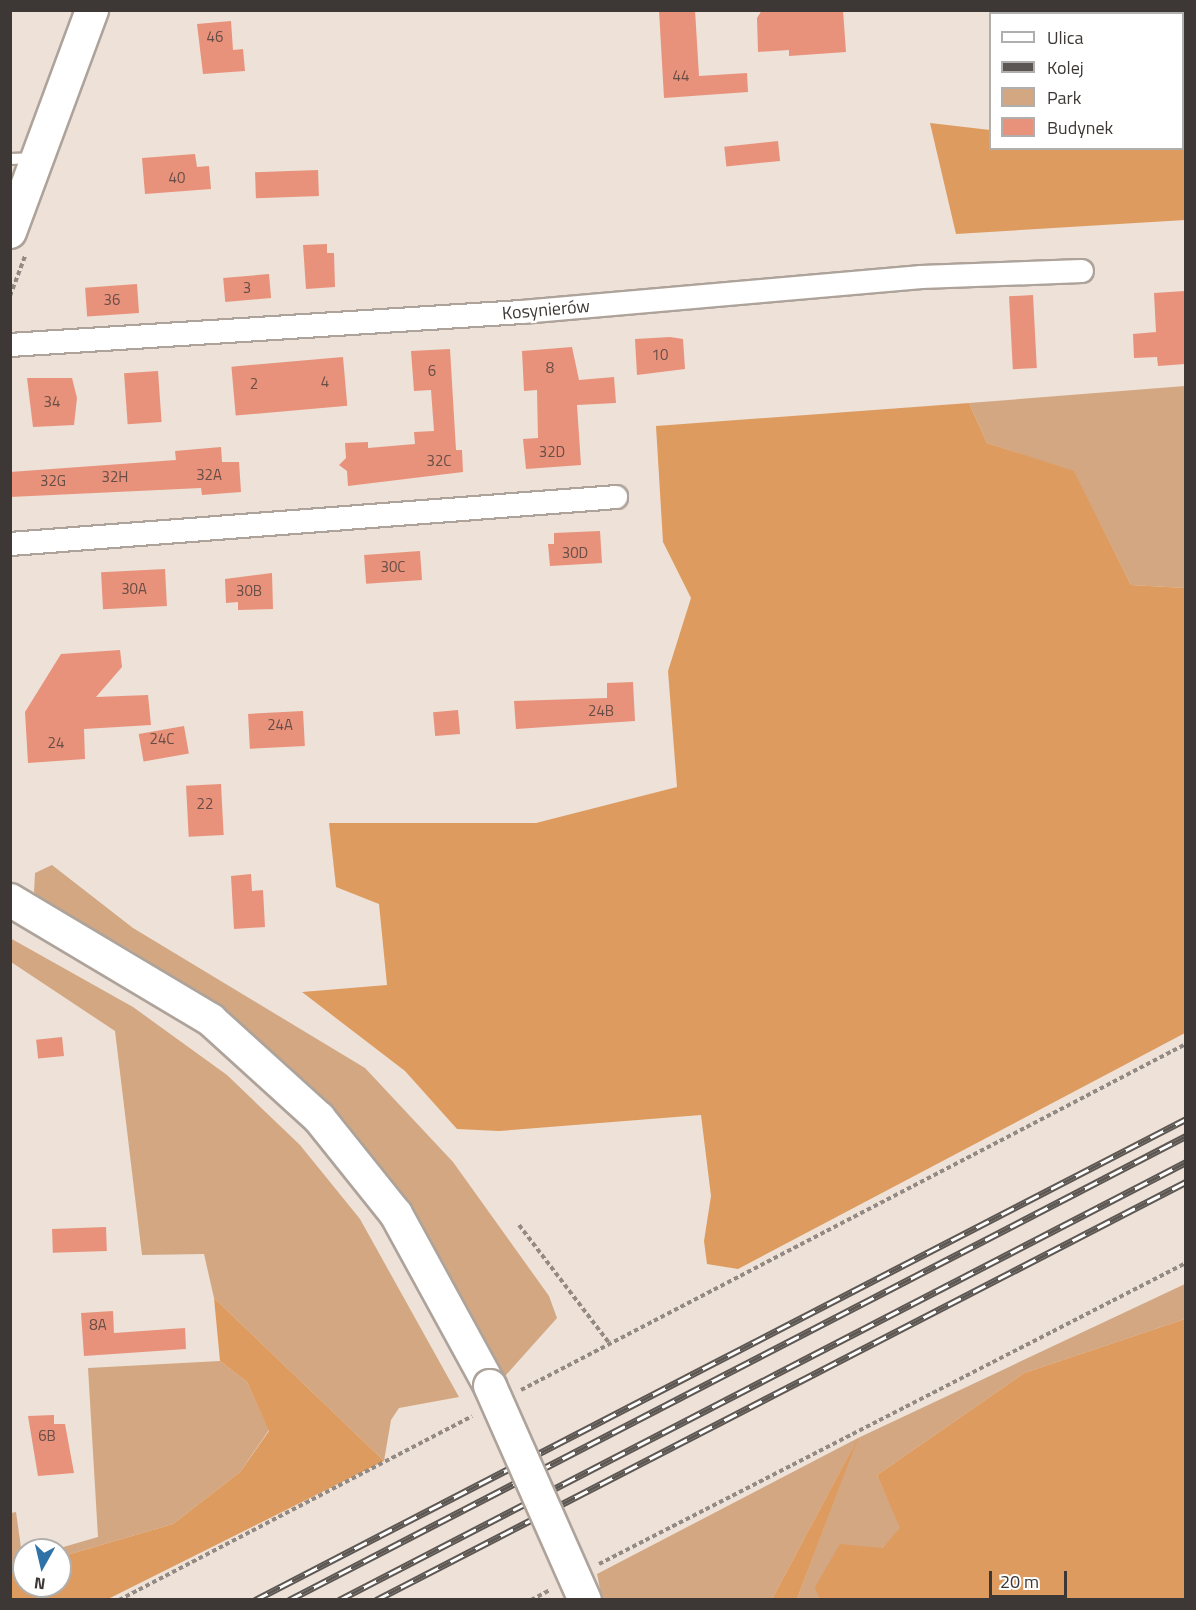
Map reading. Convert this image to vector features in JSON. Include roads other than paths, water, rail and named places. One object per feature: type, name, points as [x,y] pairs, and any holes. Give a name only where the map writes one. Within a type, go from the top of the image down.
[{"type":"street","points":[[10,232],[24,158],[92,10]]},
{"type":"street","name":"Kosynierów","points":[[10,345],[522,312],[921,277],[1082,272]]},
{"type":"street","points":[[10,544],[616,497]]},
{"type":"street","points":[[10,900],[211,1020],[319,1118],[396,1214],[504,1389],[574,1591]]},
{"type":"railway","points":[[255,1600],[1186,1119]]},
{"type":"railway","points":[[289,1600],[1186,1136]]},
{"type":"railway","points":[[339,1600],[1186,1162]]},
{"type":"railway","points":[[376,1600],[1186,1182]]}]
